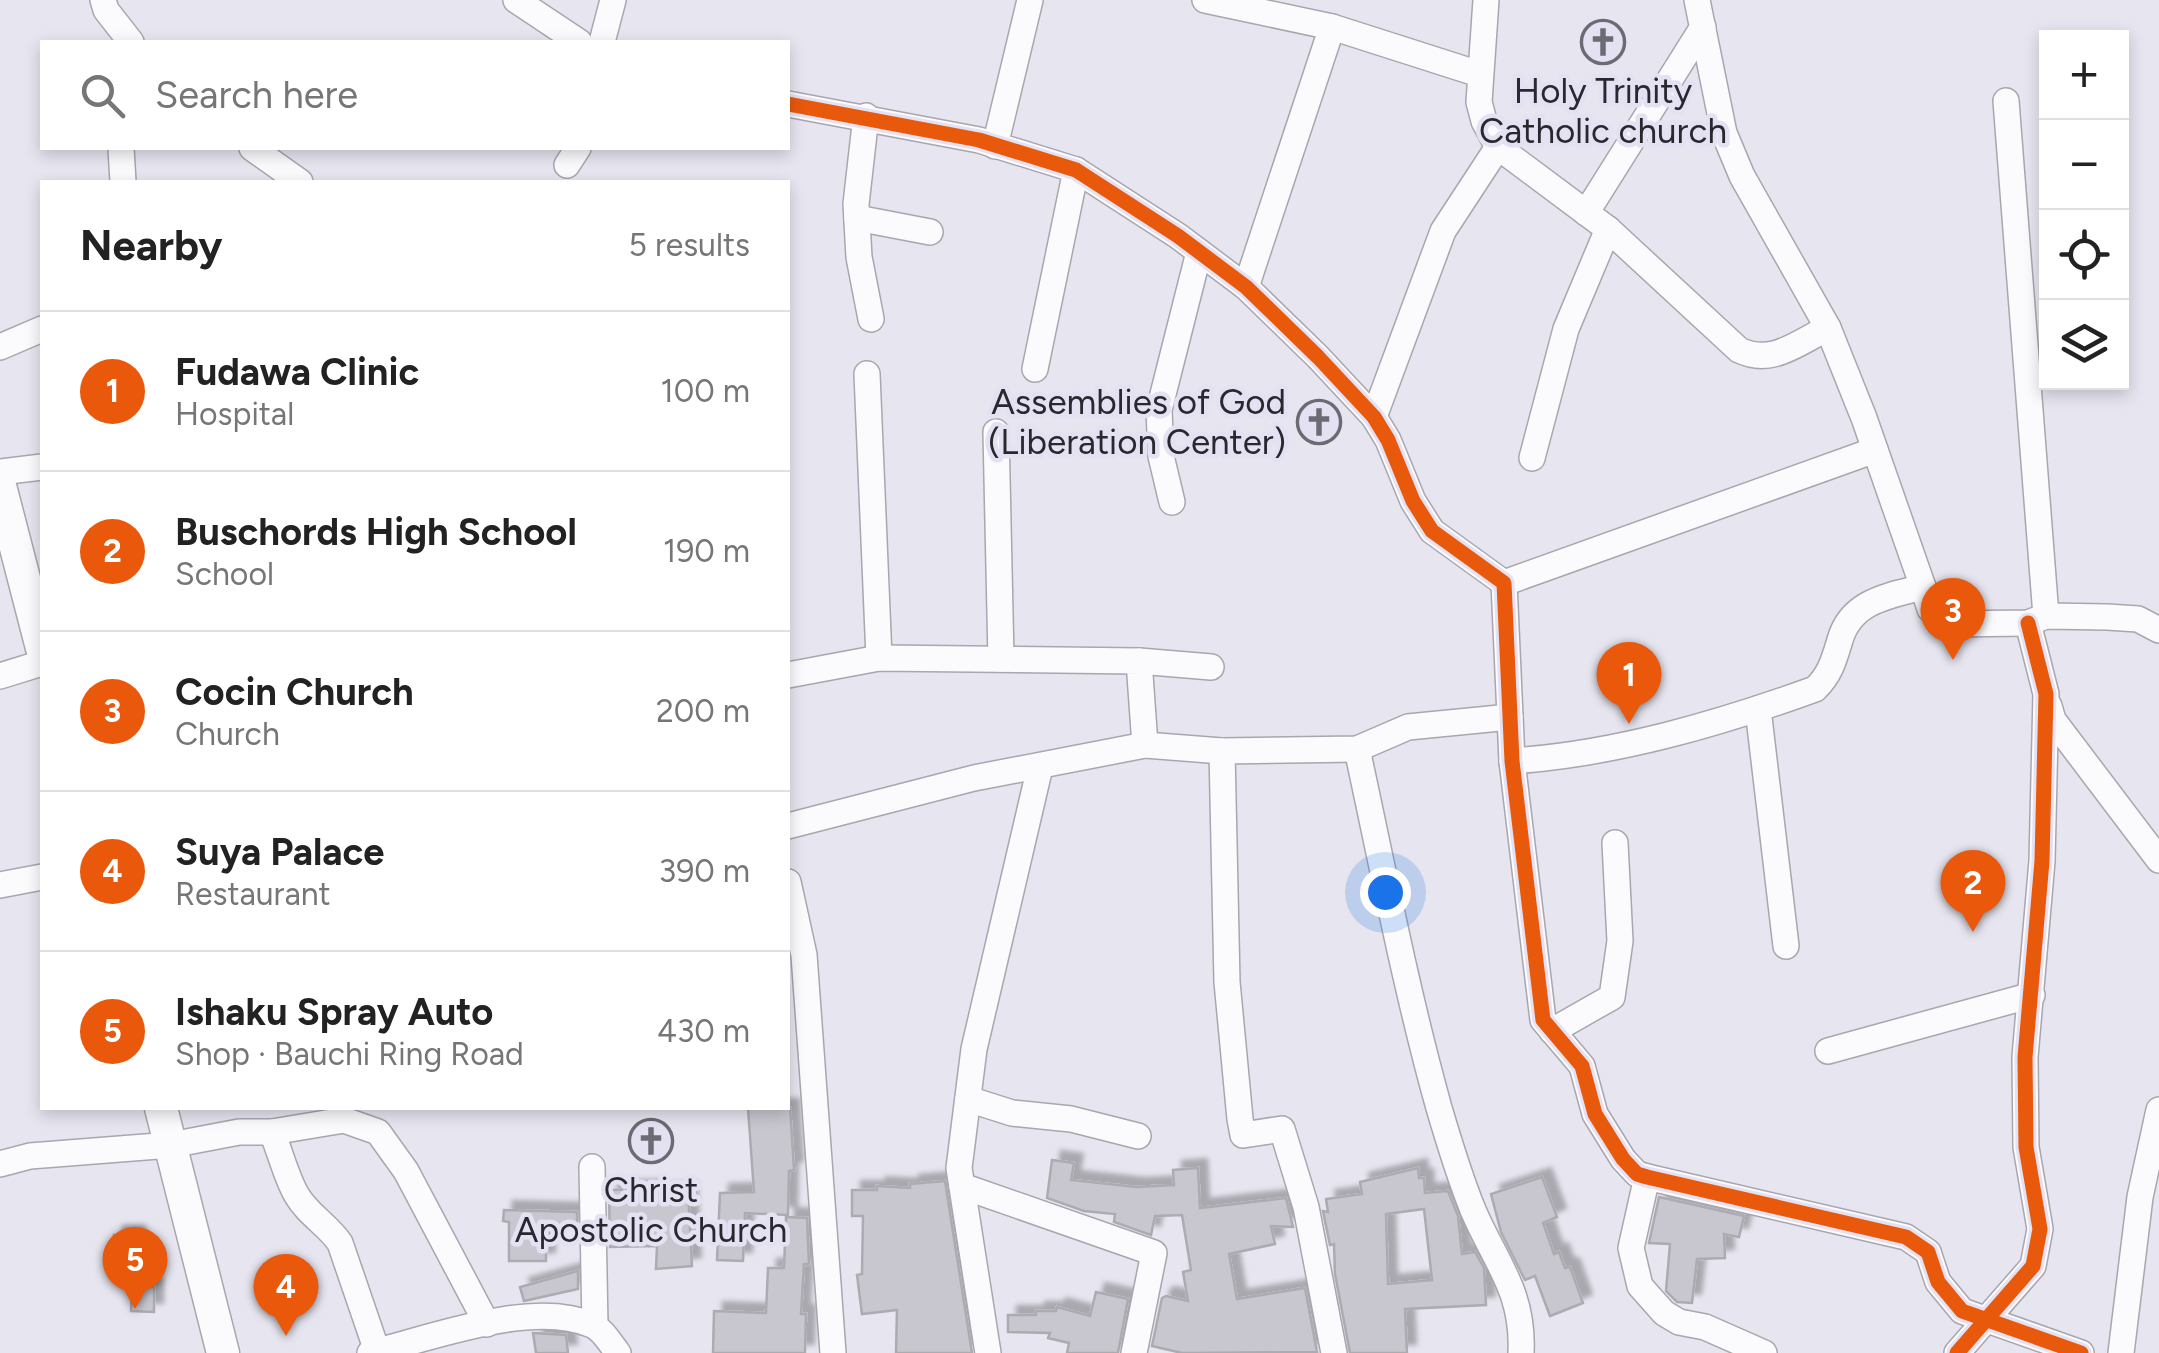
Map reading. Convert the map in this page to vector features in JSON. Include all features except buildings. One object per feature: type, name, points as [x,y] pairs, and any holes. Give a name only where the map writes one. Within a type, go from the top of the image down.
[{"type":"main road","points":[[0,486],[40,640]]},
{"type":"main road","points":[[162,1110],[223,1353]]},
{"type":"street","points":[[516,0],[577,40]]},
{"type":"street","points":[[603,40],[613,0]]},
{"type":"street","points":[[996,146],[1030,0]]},
{"type":"street","points":[[1205,0],[1332,27],[1480,74]]},
{"type":"street","points":[[1486,0],[1479,102],[1498,147],[1608,229],[1738,350],[1755,358],[1770,357],[1828,328]]},
{"type":"street","points":[[1697,0],[1724,133],[1742,176],[1828,328],[1930,609],[1949,624],[2037,619],[2138,620],[2159,630]]},
{"type":"street","points":[[104,5],[110,40]]},
{"type":"street","points":[[104,5],[130,40]]},
{"type":"street","points":[[1246,288],[1332,27]]},
{"type":"street","points":[[1586,214],[1703,27]]},
{"type":"street","points":[[1957,1353],[2033,1266],[2040,1229],[2026,1147],[2024,1057],[2042,861],[2046,694],[2037,619],[2006,101]]},
{"type":"street","points":[[790,104],[980,140],[1076,170],[1199,252],[1246,288],[1374,418],[1432,531],[1504,583]]},
{"type":"street","points":[[866,116],[856,218],[871,318]]},
{"type":"street","points":[[1374,418],[1443,231],[1498,147]]},
{"type":"street","points":[[120,150],[123,180]]},
{"type":"street","points":[[255,150],[297,180]]},
{"type":"street","points":[[1035,369],[1076,170]]},
{"type":"street","points":[[856,218],[930,232]]},
{"type":"street","points":[[1532,458],[1566,329],[1608,229]]},
{"type":"street","points":[[1172,502],[1160,456],[1158,410],[1199,252]]},
{"type":"street","points":[[0,347],[40,329]]},
{"type":"street","points":[[866,374],[879,658]]},
{"type":"street","points":[[996,432],[1000,659]]},
{"type":"street","points":[[1504,583],[1875,450]]},
{"type":"street","points":[[0,472],[40,467]]},
{"type":"street","points":[[1504,583],[1512,761],[1543,1020],[1582,1066],[1594,1114],[1623,1159],[1637,1174],[1647,1177],[1906,1236],[1928,1252],[1938,1282],[1962,1310],[2081,1353]]},
{"type":"street","points":[[1512,761],[1575,754],[1682,731],[1815,690],[1828,677],[1841,634],[1859,607],[1923,587]]},
{"type":"street","points":[[790,675],[879,658],[1140,661],[1211,668]]},
{"type":"street","points":[[1140,661],[1144,746]]},
{"type":"street","points":[[0,676],[40,664]]},
{"type":"street","points":[[2046,694],[2053,720],[2159,860]]},
{"type":"street","points":[[1758,709],[1786,946]]},
{"type":"street","points":[[790,825],[974,778],[1144,746],[1357,749],[1408,727],[1510,717]]},
{"type":"street","points":[[1357,749],[1406,978],[1440,1110],[1474,1210],[1510,1278],[1522,1335],[1521,1353]]},
{"type":"street","points":[[1222,750],[1227,982],[1240,1119],[1243,1135],[1282,1129],[1306,1207],[1334,1353]]},
{"type":"street","points":[[988,1353],[959,1168],[974,1049],[1040,768]]},
{"type":"street","points":[[1552,1031],[1612,997],[1620,941],[1615,844]]},
{"type":"street","points":[[0,885],[40,877]]},
{"type":"street","points":[[790,901],[833,1353]]},
{"type":"street","points":[[1828,1052],[2032,996]]},
{"type":"street","points":[[968,1099],[1012,1113],[1070,1119],[1138,1136]]},
{"type":"street","points":[[2120,1353],[2140,1197],[2159,1110]]},
{"type":"street","points":[[0,1164],[30,1156],[171,1145],[239,1132],[272,1132],[348,1114],[378,1132],[397,1158],[487,1324]]},
{"type":"street","points":[[272,1132],[296,1196],[332,1230],[340,1243],[373,1352],[522,1315],[554,1316],[595,1326],[618,1353]]},
{"type":"street","points":[[592,1167],[595,1326]]},
{"type":"street","points":[[1647,1177],[1632,1248],[1640,1286],[1664,1313],[1679,1322],[1706,1327],[1764,1353]]},
{"type":"street","points":[[962,1186],[1154,1253],[1134,1353]]},
{"type":"cycle path","points":[[790,104],[979,140],[1076,170],[1178,236],[1246,287],[1374,417],[1388,440],[1413,501],[1432,531],[1504,583],[1512,761],[1543,1020],[1582,1066],[1595,1114],[1623,1159],[1637,1174],[1647,1177],[1906,1237],[1928,1252],[1938,1282],[1962,1311],[2081,1353]]},
{"type":"cycle path","points":[[1957,1353],[2033,1266],[2040,1229],[2026,1147],[2025,1057],[2042,861],[2046,694],[2028,623]]},
{"type":"place","name":"Holy Trinity Catholic church","points":[[1603,42]]},
{"type":"place","name":"Assemblies of God (Liberation Center)","points":[[1319,422]]},
{"type":"place","name":"Cocin Church","points":[[1953,660]]},
{"type":"place","name":"Fudawa Clinic","points":[[1629,724]]},
{"type":"place","name":"Buschords High School","points":[[1973,932]]},
{"type":"place","name":"Christ Apostolic Church","points":[[651,1141]]},
{"type":"place","name":"Ishaku Spray Auto","points":[[135,1309]]},
{"type":"place","name":"Suya Palace","points":[[286,1336]]}]
